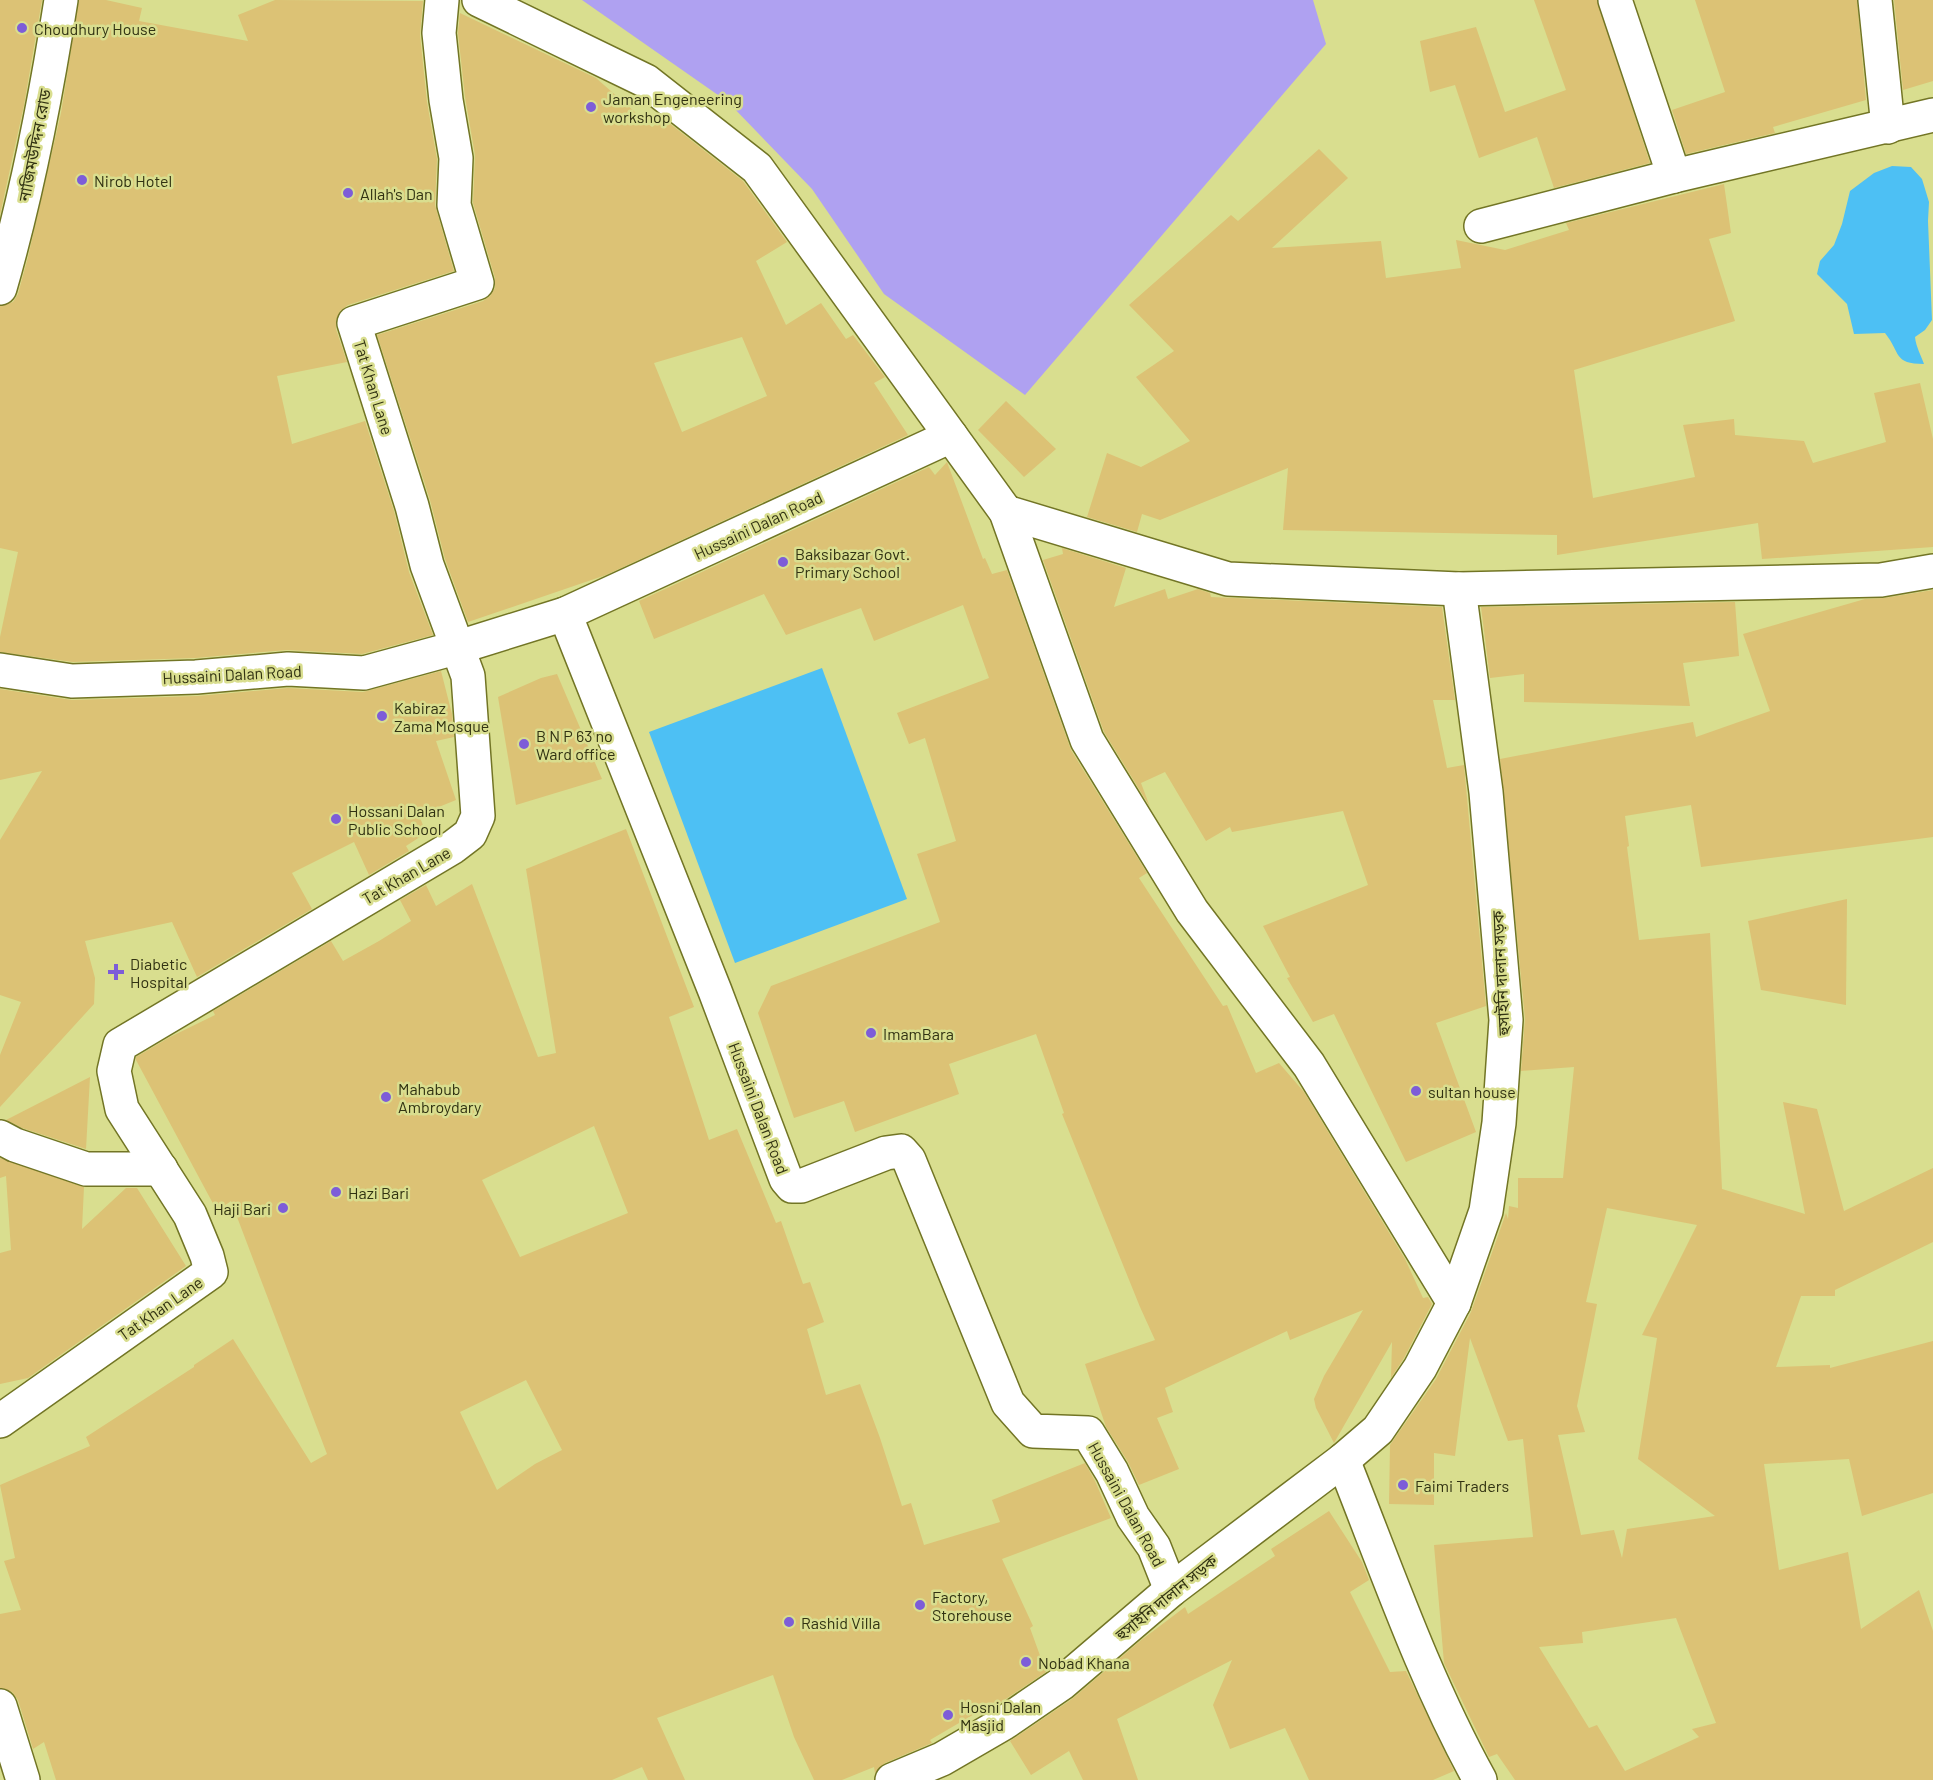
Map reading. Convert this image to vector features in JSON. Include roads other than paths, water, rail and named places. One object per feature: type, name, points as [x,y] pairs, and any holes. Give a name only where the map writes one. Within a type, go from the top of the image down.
[{"type":"street","name":"নাজিমউদ্দিন রোড","points":[[0,288],[20,218],[54,50],[61,0]]},
{"type":"street","name":"Tat Khan Lane","points":[[0,1422],[211,1272],[190,1215],[122,1109],[114,1071],[120,1045],[453,847],[470,834],[478,816],[468,676],[428,564],[354,323],[477,283],[454,205],[456,158],[446,100],[439,33],[442,0]]},
{"type":"street","points":[[479,0],[646,81],[757,168],[1006,512],[1087,740],[1192,911],[1309,1065],[1454,1303]]},
{"type":"street","points":[[1615,0],[1674,176]]},
{"type":"street","points":[[1875,0],[1888,127]]},
{"type":"street","points":[[1481,226],[1674,176],[1933,115]]},
{"type":"street","name":"Hussaini Dalan Road","points":[[0,670],[72,681],[196,677],[288,669],[364,673],[459,647],[565,614],[951,436]]},
{"type":"street","points":[[1006,512],[1228,579],[1459,589],[1881,580],[1933,571]]},
{"type":"street","name":"হুসাইনি দালান সড়ক","points":[[892,1780],[942,1759],[1004,1723],[1061,1684],[1171,1590],[1343,1460],[1378,1430],[1420,1368],[1454,1303],[1486,1211],[1499,1123],[1506,1020],[1486,792],[1459,589]]},
{"type":"street","name":"Hussaini Dalan Road","points":[[565,614],[715,991],[786,1179],[792,1186],[801,1186],[886,1153],[901,1151],[909,1160],[1008,1403],[1033,1431],[1088,1433],[1112,1472],[1133,1517],[1154,1547],[1171,1590]]},
{"type":"street","points":[[0,1137],[15,1145],[86,1169],[161,1169]]},
{"type":"street","points":[[1343,1460],[1456,1738],[1479,1780]]},
{"type":"street","points":[[0,1706],[23,1780]]},
{"type":"water","points":[[1892,166],[1911,167],[1922,179],[1929,202],[1932,320],[1925,330],[1915,337],[1924,364],[1907,362],[1902,359],[1885,333],[1854,334],[1847,304],[1817,274],[1820,261],[1834,245],[1850,191],[1874,173]]},
{"type":"water","points":[[822,668],[907,899],[735,963],[649,732]]},
{"type":"place","name":"Choudhury House","points":[[22,28]]},
{"type":"place","name":"Jaman Engeneering workshop","points":[[591,107]]},
{"type":"place","name":"Nirob Hotel","points":[[82,180]]},
{"type":"place","name":"Allah's Dan","points":[[348,193]]},
{"type":"place","name":"Baksibazar Govt. Primary School","points":[[783,562]]},
{"type":"place","name":"Kabiraz Zama Mosque","points":[[382,716]]},
{"type":"place","name":"B N P 63 no Ward office","points":[[524,744]]},
{"type":"place","name":"Hossani Dalan Public School","points":[[336,819]]},
{"type":"place","name":"Diabetic Hospital","points":[[116,972]]},
{"type":"place","name":"ImamBara","points":[[871,1033]]},
{"type":"place","name":"sultan house","points":[[1416,1091]]},
{"type":"place","name":"Mahabub Ambroydary","points":[[386,1097]]},
{"type":"place","name":"Hazi Bari","points":[[336,1192]]},
{"type":"place","name":"Haji Bari","points":[[283,1208]]},
{"type":"place","name":"Faimi Traders","points":[[1403,1485]]},
{"type":"place","name":"Factory, Storehouse","points":[[920,1605]]},
{"type":"place","name":"Rashid Villa","points":[[789,1622]]},
{"type":"place","name":"Nobad Khana","points":[[1026,1662]]},
{"type":"place","name":"Hosni Dalan Masjid","points":[[948,1715]]}]
